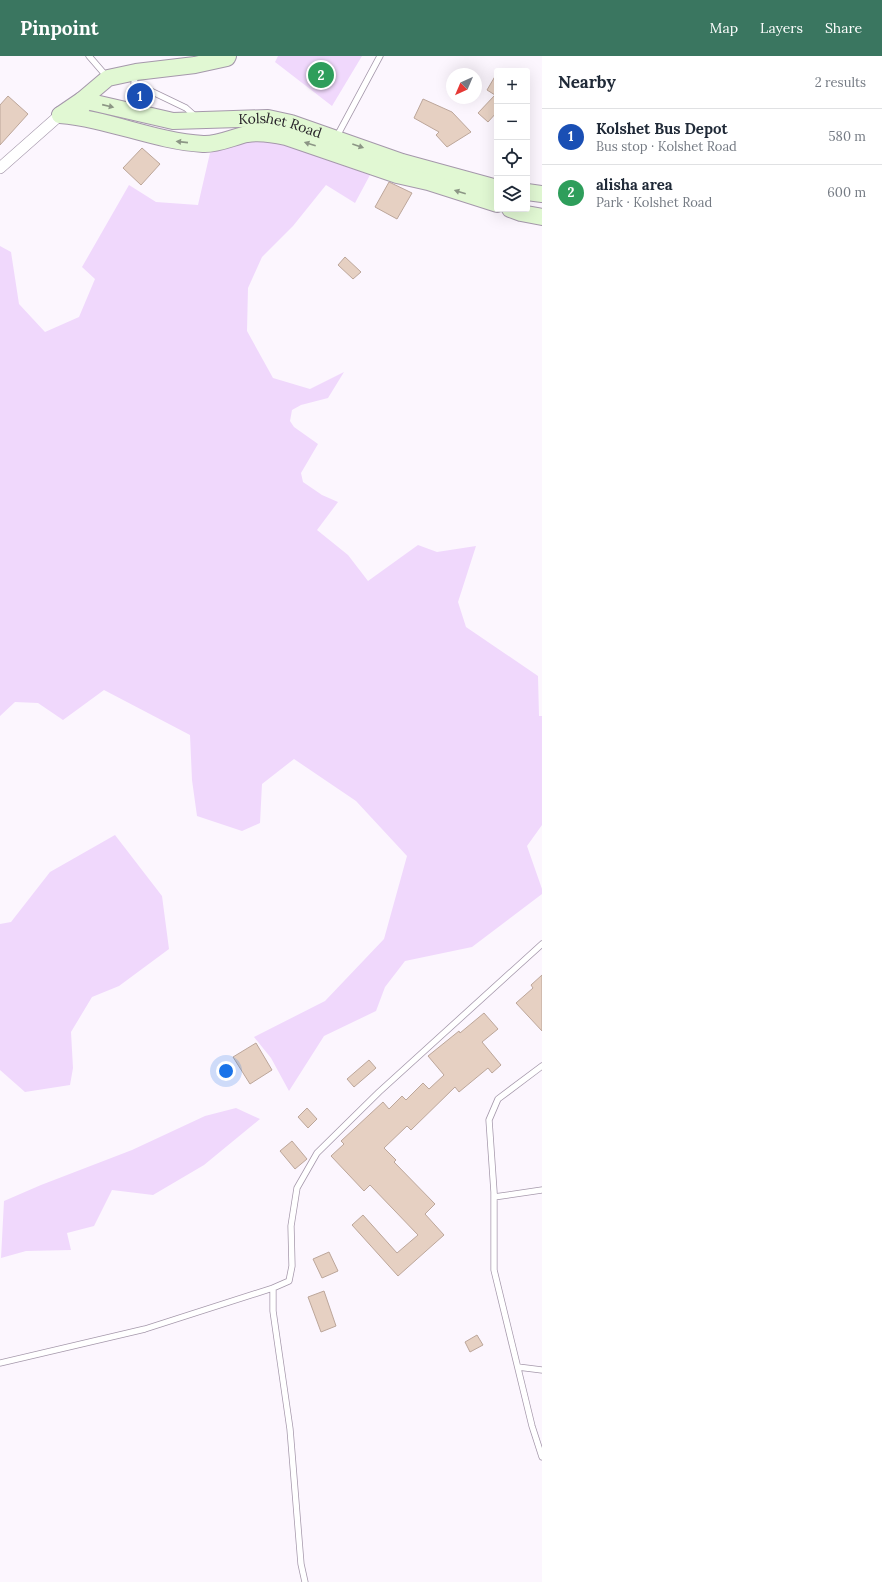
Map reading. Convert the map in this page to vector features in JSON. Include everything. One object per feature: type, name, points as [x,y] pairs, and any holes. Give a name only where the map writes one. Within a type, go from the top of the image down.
[{"type":"street","points":[[0,168],[60,114],[82,100],[108,78],[136,72],[195,65],[226,58],[228,56]]},
{"type":"street","points":[[81,117],[82,100]]},
{"type":"street","name":"Kolshet Road","points":[[82,100],[174,121],[199,121],[269,126],[291,123],[334,145],[400,168],[491,195]]},
{"type":"street","name":"Kolshet Road","points":[[60,114],[81,117],[172,142],[205,145],[248,134],[269,126]]},
{"type":"street","points":[[530,192],[542,194]]},
{"type":"street","points":[[518,212],[542,217]]},
{"type":"lane","points":[[89,56],[108,78]]},
{"type":"lane","points":[[334,145],[380,56]]},
{"type":"lane","points":[[136,72],[134,83],[186,108],[199,121]]},
{"type":"lane","points":[[0,1363],[145,1329],[274,1288],[289,1281],[292,1266],[291,1226],[297,1188],[317,1153],[379,1092],[542,944]]},
{"type":"lane","points":[[542,1066],[498,1099],[489,1120],[494,1197],[494,1270],[532,1426],[542,1457]]},
{"type":"lane","points":[[494,1197],[542,1190]]},
{"type":"lane","points":[[274,1288],[273,1312],[290,1429],[301,1564],[305,1582]]},
{"type":"lane","points":[[518,1367],[542,1370]]},
{"type":"shaded area","points":[[278,56],[362,56],[332,106],[275,62]]},
{"type":"shaded area","points":[[270,140],[370,175],[355,203],[326,185],[293,226],[262,257],[248,288],[247,331],[273,378],[310,389],[344,372],[328,398],[301,405],[292,410],[290,421],[294,427],[318,444],[301,473],[303,482],[322,495],[338,502],[317,530],[348,555],[368,581],[418,545],[437,552],[476,546],[458,602],[466,627],[538,676],[539,716],[542,716],[542,825],[527,846],[542,889],[542,894],[472,947],[405,961],[385,987],[376,1011],[324,1036],[289,1091],[271,1058],[254,1037],[325,1001],[384,939],[407,856],[356,801],[294,759],[262,784],[260,823],[242,831],[197,816],[192,780],[190,735],[104,690],[63,720],[38,703],[15,702],[0,716],[0,246],[11,252],[19,304],[45,332],[79,317],[95,279],[82,267],[129,185],[156,202],[198,205],[210,153],[231,144]]},
{"type":"shaded area","points":[[115,835],[162,896],[169,949],[119,986],[92,997],[71,1032],[73,1068],[70,1085],[25,1092],[0,1070],[0,924],[11,922],[50,872]]},
{"type":"shaded area","points":[[236,1108],[260,1119],[204,1165],[153,1195],[112,1190],[94,1226],[67,1233],[71,1250],[26,1251],[1,1258],[4,1201],[132,1150],[205,1116]]},
{"type":"building","points":[[494,78],[494,94],[487,90]]},
{"type":"building","points":[[8,96],[28,114],[0,145],[0,105]]},
{"type":"building","points":[[494,96],[494,115],[488,122],[478,113]]},
{"type":"building","points":[[423,99],[452,112],[471,132],[447,147],[436,135],[439,132],[414,118]]},
{"type":"building","points":[[142,148],[160,164],[141,185],[123,168]]},
{"type":"building","points":[[389,182],[412,193],[397,219],[375,207]]},
{"type":"building","points":[[345,257],[361,272],[353,279],[338,265]]},
{"type":"building","points":[[542,975],[542,1031],[516,1003],[533,988],[531,985]]},
{"type":"building","points":[[484,1013],[498,1029],[482,1042],[501,1065],[492,1073],[488,1068],[459,1092],[455,1087],[411,1130],[407,1126],[384,1148],[396,1160],[394,1162],[435,1204],[425,1214],[444,1235],[398,1276],[352,1225],[363,1215],[397,1253],[418,1235],[370,1185],[364,1191],[331,1156],[344,1144],[341,1141],[383,1102],[389,1109],[402,1096],[406,1100],[423,1083],[429,1089],[444,1075],[428,1056],[459,1031],[460,1033]]},
{"type":"building","points":[[256,1043],[272,1070],[250,1084],[233,1057]]},
{"type":"building","points":[[369,1060],[376,1068],[354,1087],[347,1079]]},
{"type":"building","points":[[307,1108],[317,1119],[308,1128],[298,1117]]},
{"type":"building","points":[[292,1141],[307,1159],[295,1169],[280,1151]]},
{"type":"building","points":[[329,1252],[338,1271],[322,1278],[313,1259]]},
{"type":"building","points":[[324,1291],[336,1326],[321,1332],[308,1297]]},
{"type":"building","points":[[477,1335],[483,1345],[470,1352],[465,1342]]},
{"type":"place","name":"alisha area","points":[[321,75]]},
{"type":"place","name":"Kolshet Bus Depot","points":[[140,96]]}]
